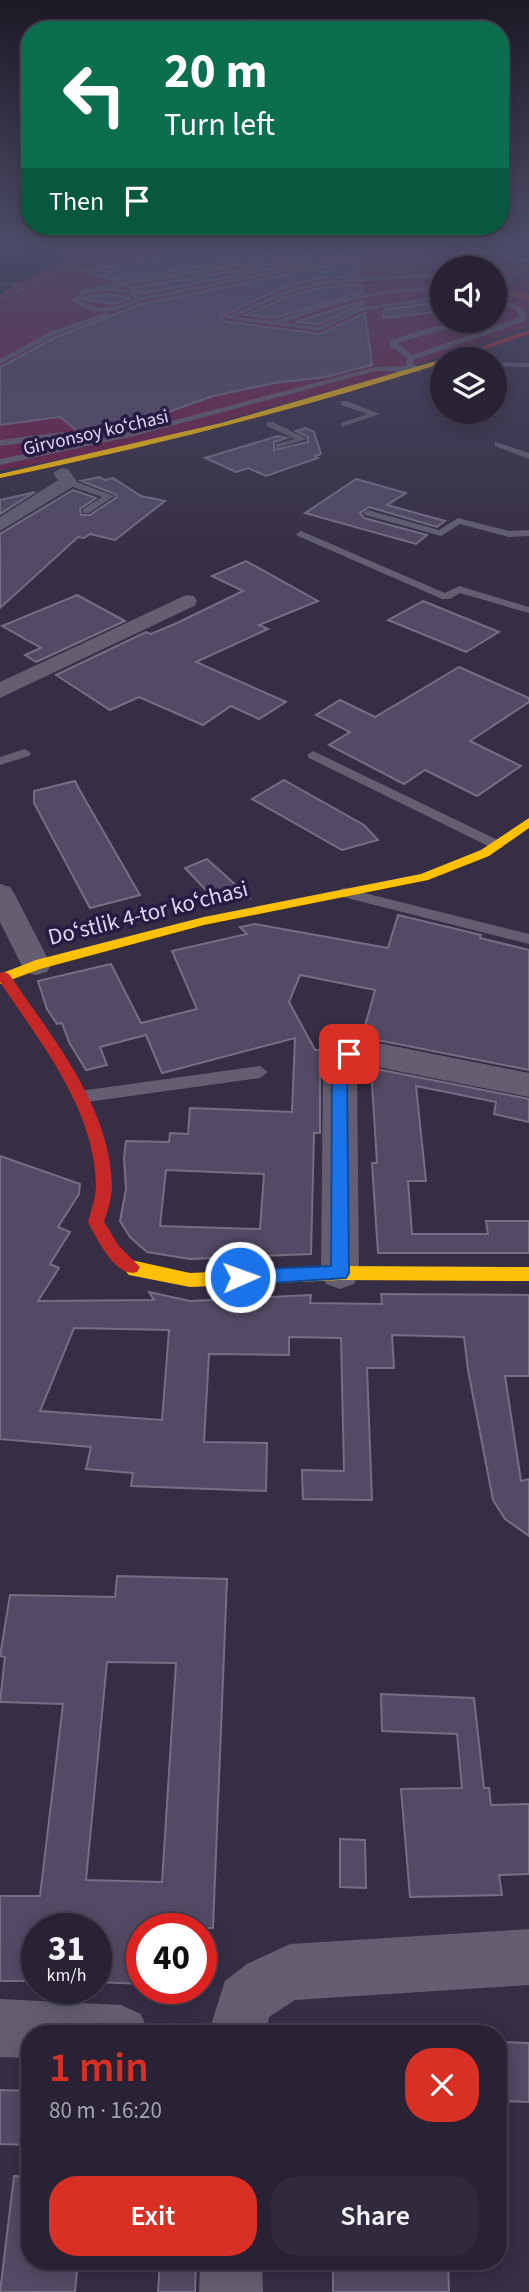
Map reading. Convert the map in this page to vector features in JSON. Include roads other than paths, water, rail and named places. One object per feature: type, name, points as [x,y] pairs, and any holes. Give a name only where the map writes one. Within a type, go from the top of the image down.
[{"type":"main road","points":[[413,365],[430,364]]},
{"type":"main road","name":"Girvonsoy koʻchasi","points":[[0,476],[132,448],[356,389],[413,365]]},
{"type":"main road","name":"Girvonsoy koʻchasi","points":[[0,487],[65,478],[270,424],[344,403],[430,371]]},
{"type":"main road","name":"Doʻstlik 4-tor koʻchasi","points":[[2,978],[36,965],[204,921],[425,877],[485,853],[529,822]]},
{"type":"main road","points":[[2,978],[80,1097],[92,1129],[104,1181],[96,1222],[113,1251],[135,1270],[190,1280],[340,1273],[529,1274]]},
{"type":"street","points":[[0,524],[65,478]]},
{"type":"street","points":[[0,691],[186,601]]},
{"type":"street","points":[[0,893],[36,965]]},
{"type":"street","points":[[340,1273],[340,1069],[343,1059],[358,1051],[529,1085]]},
{"type":"street","points":[[239,2025],[246,2001],[267,1984],[290,1972],[529,1957]]},
{"type":"street","points":[[0,2028],[21,2029]]},
{"type":"street","points":[[230,2292],[231,2270]]},
{"type":"lane","points":[[0,362],[21,348]]},
{"type":"lane","points":[[397,348],[413,365]]},
{"type":"lane","points":[[0,462],[131,433],[375,369],[413,365],[453,348]]},
{"type":"lane","points":[[507,365],[528,366],[527,378]]},
{"type":"lane","points":[[344,403],[380,413],[344,425]]},
{"type":"lane","points":[[270,424],[303,439],[279,446]]},
{"type":"lane","points":[[0,443],[63,435]]},
{"type":"lane","points":[[498,444],[529,456]]},
{"type":"lane","points":[[65,478],[109,496],[86,511]]},
{"type":"lane","points":[[368,513],[441,533],[458,521],[509,534],[529,533]]},
{"type":"lane","points":[[301,534],[446,597],[459,589],[529,610]]},
{"type":"lane","points":[[0,761],[24,753]]},
{"type":"lane","points":[[313,755],[497,845]]},
{"type":"lane","points":[[341,892],[529,939]]},
{"type":"lane","points":[[80,1097],[260,1072]]}]
